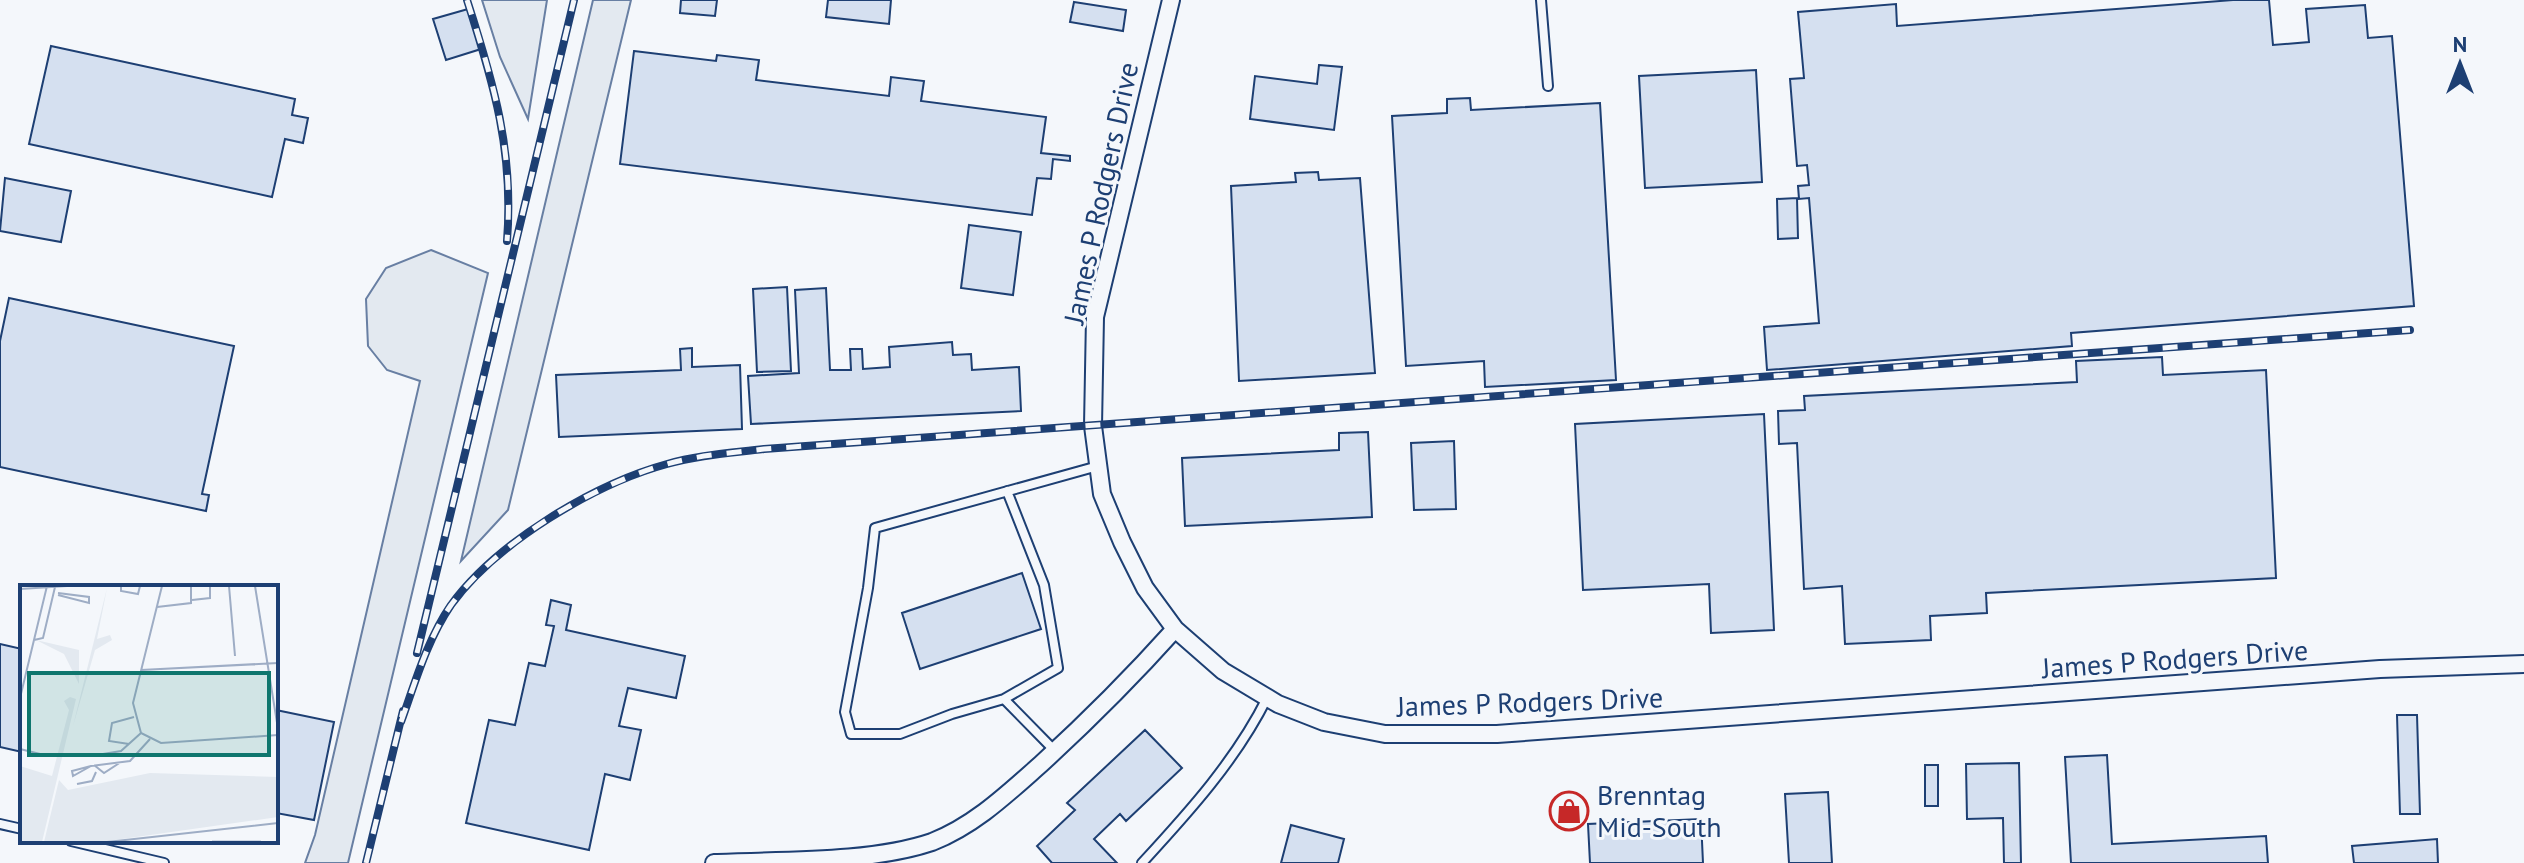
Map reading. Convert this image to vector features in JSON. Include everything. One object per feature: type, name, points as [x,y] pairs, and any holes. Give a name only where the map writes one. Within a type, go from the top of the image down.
[{"type":"street","name":"James P Rodgers Drive","points":[[1171,0],[1095,317],[1093,426],[1102,494],[1145,588],[1175,629],[1223,671],[1268,698],[1324,722],[1385,734],[1497,734],[2380,669],[2524,664]]},
{"type":"street","points":[[714,863],[853,856],[931,842],[969,824],[1112,700],[1175,629]]},
{"type":"lane","points":[[1541,0],[1548,86]]},
{"type":"lane","points":[[1007,491],[1044,585],[1058,668],[1004,699],[900,734],[851,734],[845,712],[868,588],[875,528],[1007,491],[1099,466]]},
{"type":"lane","points":[[1142,863],[1184,816],[1250,732],[1268,698]]},
{"type":"lane","points":[[1004,699],[1055,751]]},
{"type":"lane","points":[[0,824],[20,829]]},
{"type":"lane","points":[[79,843],[164,863]]},
{"type":"shaded area","points":[[482,0],[547,0],[528,119],[500,57]]},
{"type":"shaded area","points":[[593,0],[631,0],[508,510],[461,561]]},
{"type":"shaded area","points":[[431,250],[488,273],[348,863],[305,863],[315,835],[420,381],[387,370],[368,346],[366,299],[386,268]]},
{"type":"building","points":[[681,0],[717,0],[715,16],[680,13]]},
{"type":"building","points":[[828,0],[891,0],[889,24],[826,17]]},
{"type":"building","points":[[2233,0],[2269,0],[2273,45],[2309,42],[2306,9],[2365,5],[2368,38],[2392,36],[2414,306],[2071,333],[2072,346],[1767,370],[1764,327],[1819,323],[1809,198],[1799,199],[1798,186],[1809,185],[1807,165],[1797,166],[1790,79],[1804,78],[1798,12],[1896,4],[1897,26]]},
{"type":"building","points":[[1074,2],[1126,10],[1123,31],[1070,22]]},
{"type":"building","points":[[468,9],[481,49],[446,60],[433,19]]},
{"type":"building","points":[[51,46],[295,99],[292,115],[308,118],[303,143],[285,139],[272,197],[29,144]]},
{"type":"building","points":[[634,51],[716,61],[717,55],[759,60],[756,80],[889,96],[891,77],[924,81],[921,101],[1046,117],[1041,153],[1070,156],[1070,161],[1053,159],[1051,179],[1037,178],[1032,215],[620,164]]},
{"type":"building","points":[[1319,65],[1342,67],[1334,130],[1250,119],[1255,76],[1317,84]]},
{"type":"building","points":[[1756,70],[1762,182],[1645,188],[1639,76]]},
{"type":"building","points":[[1470,98],[1471,110],[1600,103],[1616,380],[1485,387],[1484,361],[1406,366],[1392,116],[1447,113],[1447,99]]},
{"type":"building","points":[[1318,172],[1319,180],[1360,178],[1375,373],[1239,381],[1231,186],[1296,182],[1295,173]]},
{"type":"building","points":[[5,178],[71,191],[61,242],[0,231]]},
{"type":"building","points":[[1797,198],[1798,238],[1778,239],[1777,199]]},
{"type":"building","points":[[969,225],[1021,232],[1013,295],[961,288]]},
{"type":"building","points":[[787,287],[791,371],[757,372],[753,289]]},
{"type":"building","points":[[826,288],[830,370],[851,370],[850,349],[862,349],[863,369],[890,367],[889,347],[952,342],[953,355],[971,354],[972,370],[1019,367],[1021,411],[751,424],[748,376],[799,373],[795,290]]},
{"type":"building","points":[[9,298],[234,346],[202,494],[209,495],[206,511],[0,467],[0,341]]},
{"type":"building","points":[[692,348],[692,367],[740,365],[742,429],[559,437],[556,375],[681,370],[680,349]]},
{"type":"building","points":[[2162,357],[2163,375],[2266,370],[2276,578],[1986,593],[1987,613],[1930,616],[1931,640],[1845,644],[1842,586],[1804,589],[1797,443],[1779,444],[1778,411],[1805,410],[1804,396],[2077,382],[2076,361]]},
{"type":"building","points":[[1764,414],[1774,630],[1711,633],[1709,584],[1583,590],[1575,424]]},
{"type":"building","points":[[1368,432],[1372,517],[1185,526],[1182,458],[1339,450],[1339,433]]},
{"type":"building","points":[[1454,441],[1456,509],[1414,510],[1411,443]]},
{"type":"building","points":[[1022,573],[1041,629],[920,669],[902,613]]},
{"type":"building","points":[[551,600],[571,605],[566,630],[685,656],[676,698],[628,688],[619,726],[641,730],[630,780],[605,774],[589,850],[466,823],[489,720],[515,725],[529,663],[545,666],[554,626],[546,625]]},
{"type":"building","points":[[0,644],[20,649],[20,752],[0,747]]},
{"type":"building","points":[[278,710],[334,722],[314,820],[278,813]]},
{"type":"building","points":[[2397,715],[2417,715],[2420,814],[2400,814]]},
{"type":"building","points":[[1145,730],[1182,768],[1126,821],[1120,814],[1094,839],[1117,863],[1052,863],[1037,846],[1075,810],[1067,803]]},
{"type":"building","points":[[2107,755],[2112,844],[2266,836],[2268,863],[2071,863],[2065,757]]},
{"type":"building","points":[[2019,763],[2021,863],[2004,863],[2003,818],[1967,819],[1966,764]]},
{"type":"building","points":[[1925,765],[1938,765],[1938,806],[1925,806]]},
{"type":"building","points":[[1828,792],[1832,863],[1789,863],[1785,794]]},
{"type":"building","points":[[1701,819],[1703,863],[1590,863],[1588,824]]},
{"type":"building","points":[[1291,825],[1344,839],[1338,863],[1281,863]]},
{"type":"building","points":[[2437,839],[2438,863],[2354,863],[2352,846]]},
{"type":"railway","points":[[467,0],[486,61],[505,148],[507,241]]},
{"type":"railway","points":[[417,653],[574,0]]},
{"type":"railway","points":[[401,722],[422,662],[443,618],[470,582],[493,560],[520,538],[578,501],[639,473],[691,458],[764,449],[2410,330]]},
{"type":"railway","points":[[366,863],[403,711]]},
{"type":"place","name":"Brenntag Mid-South","points":[[1569,811]]}]
